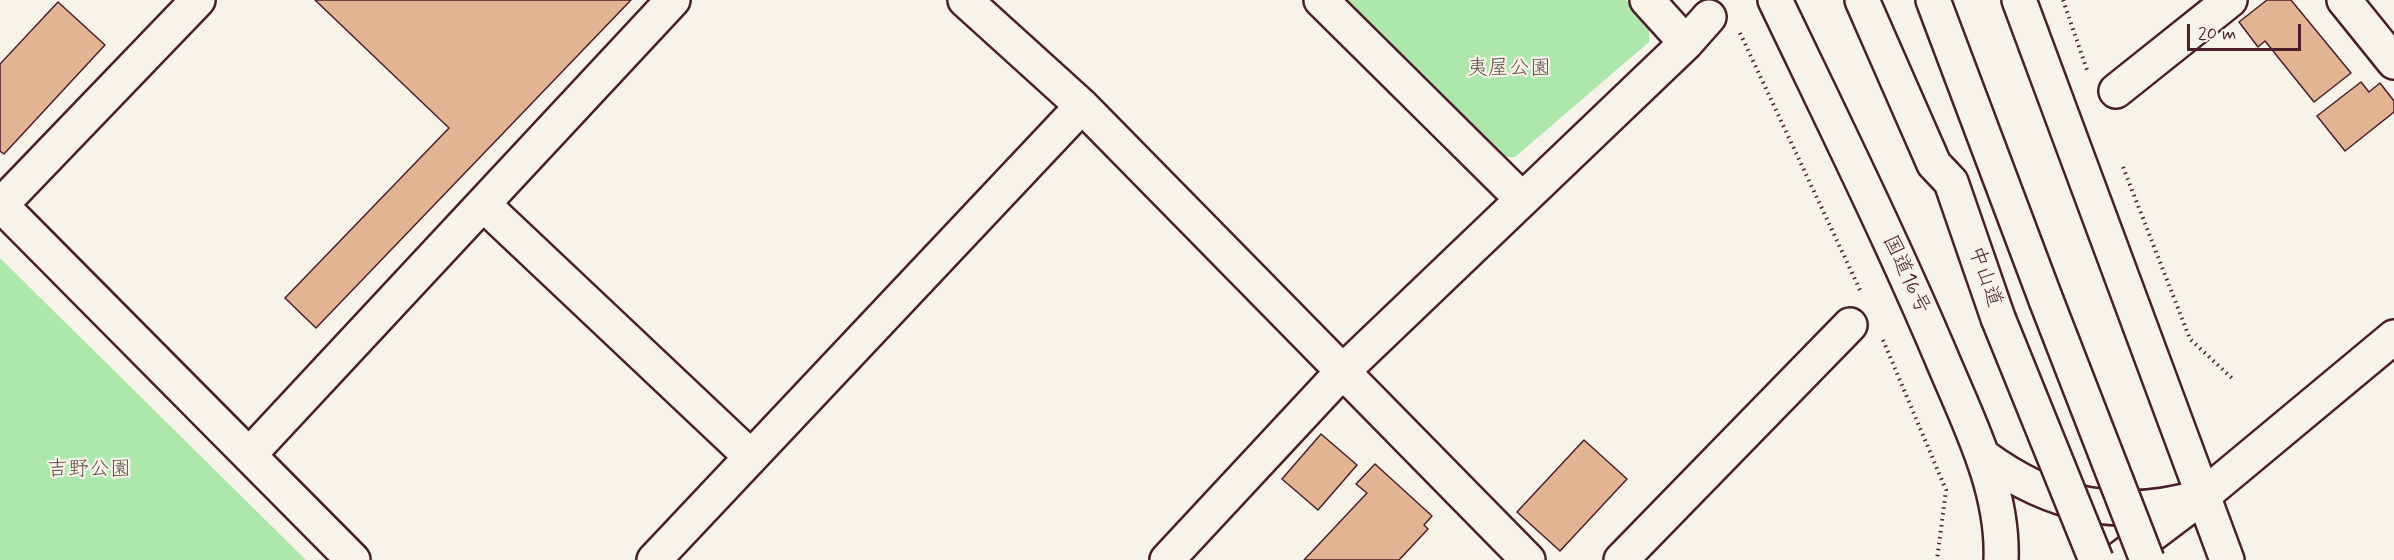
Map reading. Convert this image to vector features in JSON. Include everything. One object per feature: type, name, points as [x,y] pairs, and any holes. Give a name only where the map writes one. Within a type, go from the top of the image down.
[{"type":"main road","points":[[198,0],[0,205],[352,560]]},
{"type":"main road","points":[[249,455],[674,0]]},
{"type":"main road","points":[[965,0],[1082,106],[1528,560]]},
{"type":"main road","points":[[1320,0],[1522,200]]},
{"type":"main road","points":[[1647,0],[1686,43]]},
{"type":"main road","name":"国道16号","points":[[1775,0],[1915,296],[1983,456],[2002,532],[2001,560]]},
{"type":"main road","name":"中山道","points":[[1862,0],[1934,164],[1951,182],[1998,318],[2096,560]]},
{"type":"main road","points":[[1885,0],[1950,159],[1951,182]]},
{"type":"main road","points":[[1933,0],[2147,560]]},
{"type":"main road","points":[[2019,0],[2228,560]]},
{"type":"main road","points":[[2103,85],[2230,0]]},
{"type":"main road","points":[[2344,0],[2394,62]]},
{"type":"main road","points":[[1167,560],[1342,372],[1686,43],[1709,17]]},
{"type":"main road","points":[[654,560],[1082,106]]},
{"type":"main road","points":[[483,204],[751,457]]},
{"type":"main road","points":[[1621,560],[1850,325]]},
{"type":"main road","points":[[2118,560],[2203,496],[2394,337]]},
{"type":"main road","points":[[1983,456],[2007,474],[2039,491],[2066,501],[2097,506],[2170,506],[2203,496]]},
{"type":"main road","points":[[2155,560],[2203,496]]},
{"type":"path","points":[[2063,0],[2103,85]]},
{"type":"path","points":[[1740,32],[1862,294]]},
{"type":"path","points":[[2118,156],[2190,339],[2234,380]]},
{"type":"path","points":[[1882,336],[1946,490],[1937,560]]},
{"type":"green space","name":"夷屋公園","points":[[1337,0],[1626,0],[1649,26],[1649,42],[1515,157],[1497,157]]},
{"type":"green space","name":"吉野公園","points":[[1,259],[306,560],[0,560]]},
{"type":"building","points":[[315,0],[631,0],[316,328],[285,298],[449,128]]},
{"type":"building","points":[[2267,0],[2291,0],[2351,73],[2314,102],[2265,41],[2258,47],[2239,22]]},
{"type":"building","points":[[58,2],[105,45],[4,154],[0,151],[0,64]]},
{"type":"building","points":[[2361,82],[2369,92],[2380,83],[2394,101],[2394,112],[2345,151],[2317,116]]},
{"type":"building","points":[[1321,434],[1357,465],[1318,510],[1282,479]]},
{"type":"building","points":[[1584,440],[1627,479],[1560,551],[1517,512]]},
{"type":"building","points":[[1375,464],[1432,516],[1424,525],[1428,529],[1399,560],[1304,560],[1367,493],[1356,484]]}]
